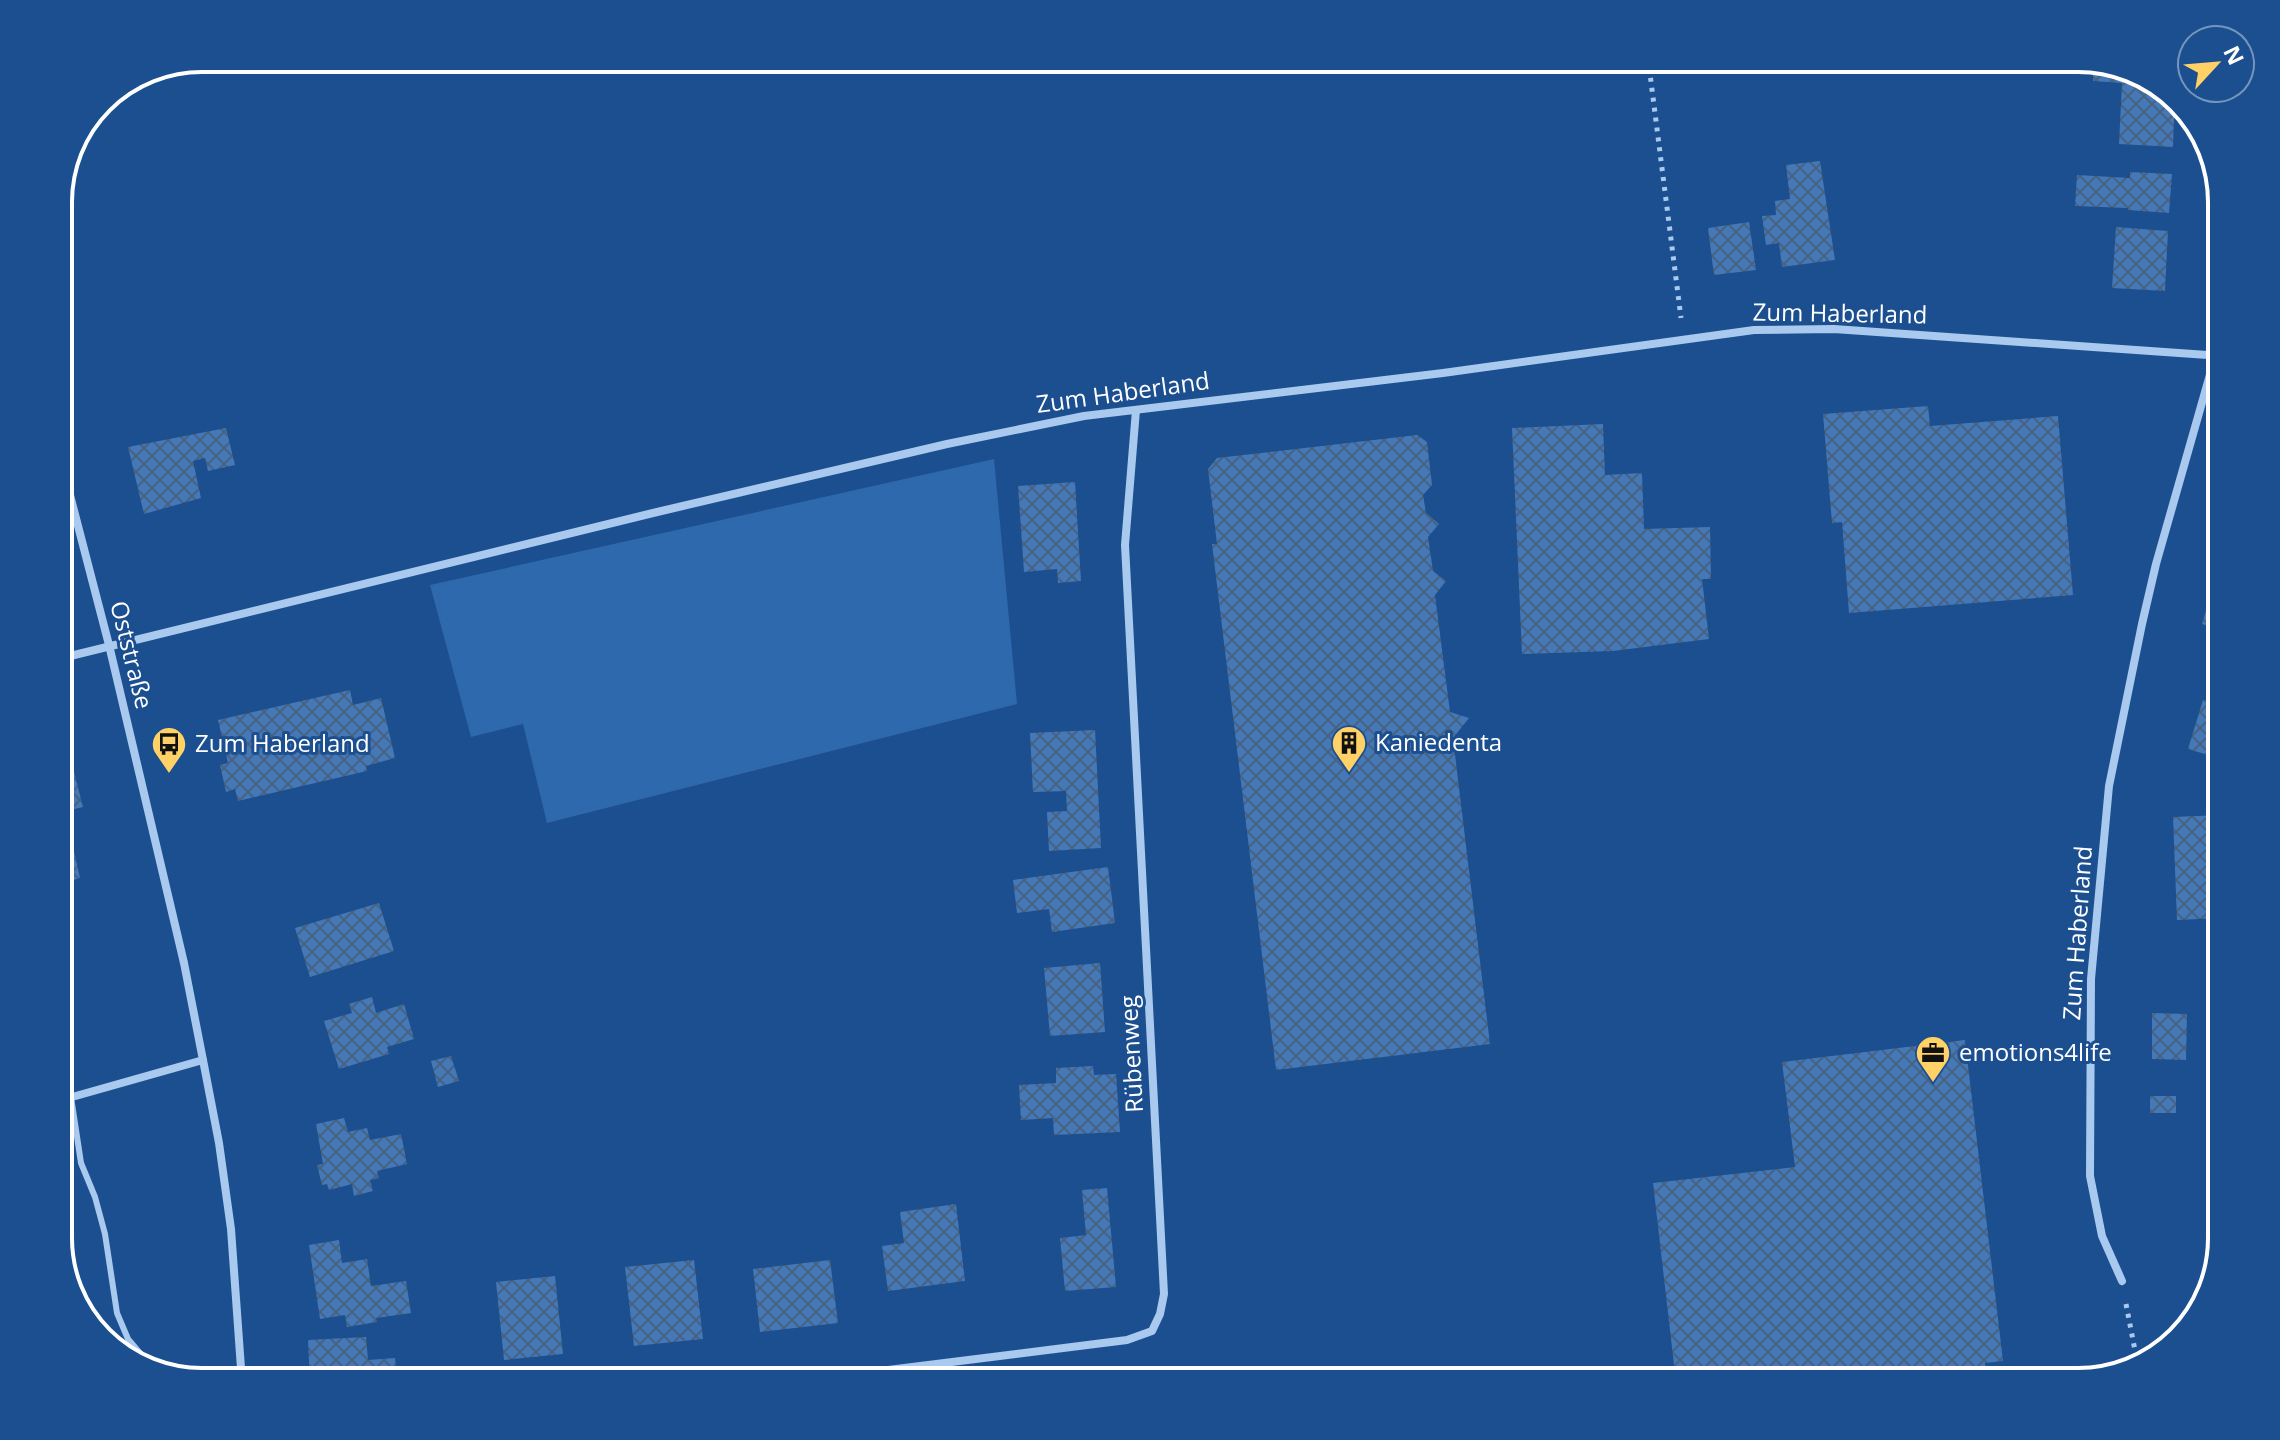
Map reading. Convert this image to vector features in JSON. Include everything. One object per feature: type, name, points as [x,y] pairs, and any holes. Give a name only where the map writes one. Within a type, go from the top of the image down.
[{"type":"street","name":"Zum Haberland","points":[[72,655],[947,444],[1084,416],[1443,373],[1754,330],[1834,329],[2208,355]]},
{"type":"street","name":"Zum Haberland","points":[[2122,1281],[2102,1236],[2090,1176],[2091,979],[2109,786],[2156,564],[2208,390]]},
{"type":"street","name":"Rübenweg","points":[[904,1368],[1127,1340],[1152,1331],[1160,1314],[1164,1294],[1158,1159],[1125,545],[1136,410]]},
{"type":"street","name":"Oststraße","points":[[72,503],[184,963],[203,1060],[231,1229],[241,1368]]},
{"type":"street","points":[[72,1097],[203,1060]]},
{"type":"lane","points":[[72,1104],[81,1163],[105,1234],[117,1313],[128,1339],[139,1352]]},
{"type":"path","points":[[1650,72],[1683,339]]},
{"type":"path","points":[[2122,1281],[2136,1354]]},
{"type":"shaded area","points":[[994,459],[1017,704],[547,823],[523,724],[471,737],[430,585]]},
{"type":"building","points":[[2093,73],[2112,76],[2143,89],[2170,110],[2177,118],[2174,118],[2173,147],[2119,144],[2122,83],[2093,81]]},
{"type":"building","points":[[1820,161],[1835,260],[1782,267],[1779,243],[1766,245],[1762,216],[1776,215],[1775,201],[1790,199],[1786,165]]},
{"type":"building","points":[[2130,172],[2172,174],[2169,213],[2075,206],[2077,175],[2130,178]]},
{"type":"building","points":[[1749,222],[1756,270],[1714,275],[1708,228]]},
{"type":"building","points":[[2116,227],[2168,231],[2165,291],[2112,288]]},
{"type":"building","points":[[1928,406],[1930,426],[2058,416],[2073,595],[1849,613],[1842,522],[1832,523],[1823,414]]},
{"type":"building","points":[[1603,424],[1605,475],[1642,473],[1644,529],[1710,527],[1711,579],[1702,579],[1709,639],[1613,651],[1522,654],[1512,428]]},
{"type":"building","points":[[226,428],[235,465],[208,471],[205,458],[193,461],[201,498],[144,514],[128,447]]},
{"type":"building","name":"Kaniedenta","points":[[1417,435],[1427,442],[1432,485],[1423,495],[1426,513],[1439,524],[1428,537],[1433,571],[1446,581],[1435,595],[1450,712],[1469,718],[1453,738],[1490,1044],[1276,1070],[1212,544],[1217,544],[1208,469],[1217,458]]},
{"type":"building","points":[[1075,482],[1081,581],[1058,583],[1057,569],[1024,572],[1018,486]]},
{"type":"building","points":[[2208,604],[2208,626],[2202,624]]},
{"type":"building","points":[[350,690],[353,705],[381,698],[395,758],[366,766],[367,771],[238,801],[235,789],[226,792],[220,765],[228,763],[218,720]]},
{"type":"building","points":[[2203,700],[2208,701],[2208,755],[2188,749]]},
{"type":"building","points":[[1095,730],[1101,848],[1049,851],[1047,812],[1067,811],[1066,791],[1033,792],[1030,733]]},
{"type":"building","points":[[72,764],[83,807],[72,810]]},
{"type":"building","points":[[2208,816],[2208,919],[2177,920],[2173,817]]},
{"type":"building","points":[[72,842],[80,878],[72,881]]},
{"type":"building","points":[[1108,867],[1115,923],[1052,932],[1049,909],[1017,913],[1013,880]]},
{"type":"building","points":[[379,903],[394,951],[310,977],[295,928]]},
{"type":"building","points":[[1100,963],[1105,1032],[1050,1036],[1044,968]]},
{"type":"building","points":[[372,997],[376,1013],[404,1004],[414,1039],[387,1047],[389,1054],[339,1069],[324,1021],[352,1013],[349,1004]]},
{"type":"building","points":[[2152,1013],[2187,1014],[2186,1060],[2152,1059]]},
{"type":"building","points":[[1965,1040],[2003,1361],[1985,1363],[1986,1368],[1674,1368],[1653,1183],[1795,1167],[1782,1062]]},
{"type":"building","points":[[451,1056],[459,1081],[438,1087],[431,1061]]},
{"type":"building","points":[[1093,1066],[1094,1075],[1116,1074],[1120,1132],[1054,1135],[1053,1118],[1021,1120],[1019,1085],[1056,1083],[1056,1068]]},
{"type":"building","points":[[2150,1096],[2176,1096],[2176,1113],[2150,1113]]},
{"type":"building","points":[[344,1118],[348,1132],[367,1128],[370,1140],[401,1134],[407,1164],[377,1171],[379,1178],[370,1180],[373,1191],[354,1196],[352,1184],[329,1190],[327,1184],[322,1185],[317,1165],[323,1164],[316,1124]]},
{"type":"building","points":[[1107,1188],[1116,1287],[1065,1291],[1060,1238],[1086,1235],[1082,1190]]},
{"type":"building","points":[[956,1204],[965,1281],[888,1291],[882,1246],[904,1243],[900,1212]]},
{"type":"building","points":[[339,1240],[342,1263],[367,1259],[371,1286],[406,1281],[411,1313],[376,1318],[377,1322],[347,1327],[345,1315],[320,1319],[309,1245]]},
{"type":"building","points":[[694,1260],[703,1339],[634,1346],[625,1267]]},
{"type":"building","points":[[830,1260],[838,1323],[760,1332],[753,1269]]},
{"type":"building","points":[[555,1276],[563,1354],[504,1360],[496,1282]]},
{"type":"building","points":[[366,1337],[368,1360],[395,1358],[396,1368],[309,1368],[308,1340]]},
{"type":"place","name":"Kaniedenta","points":[[1349,774]]},
{"type":"place","name":"Zum Haberland","points":[[169,775]]},
{"type":"place","name":"emotions4life","points":[[1933,1084]]}]
